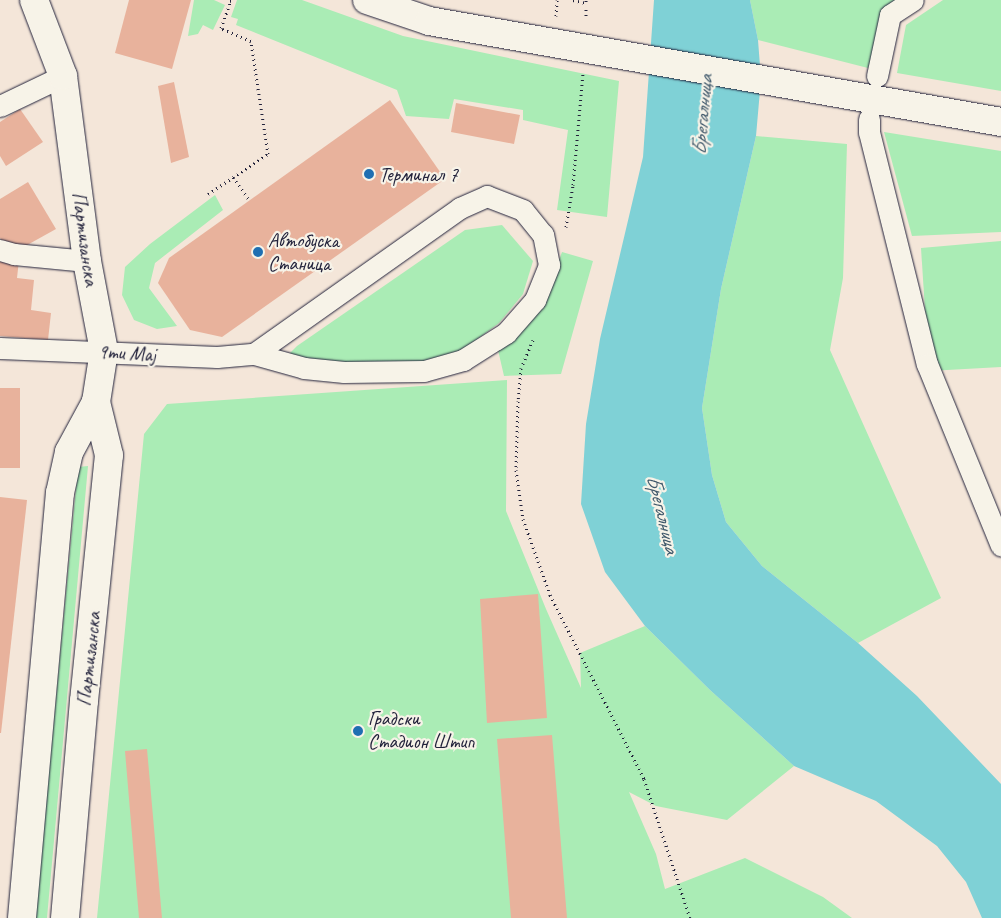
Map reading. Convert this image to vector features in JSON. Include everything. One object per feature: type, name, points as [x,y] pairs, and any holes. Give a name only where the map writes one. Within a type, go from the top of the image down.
[{"type":"street","name":"Партизанска","points":[[22,918],[60,493],[69,452],[96,402],[104,351],[87,261],[63,76],[34,0]]},
{"type":"street","points":[[367,0],[429,21],[1001,122]]},
{"type":"street","points":[[877,76],[890,15],[913,0]]},
{"type":"street","points":[[0,106],[63,76]]},
{"type":"street","points":[[869,119],[869,132],[927,364],[1001,545]]},
{"type":"street","points":[[487,196],[523,210],[542,235],[549,265],[535,300],[506,333],[463,360],[424,371],[344,372],[304,368],[254,354],[460,208],[487,196]]},
{"type":"street","points":[[0,250],[14,254],[87,261]]},
{"type":"street","name":"9ти Мај","points":[[0,348],[216,357],[254,354]]},
{"type":"street","name":"Партизанска","points":[[65,918],[84,701],[109,454],[96,402]]},
{"type":"path","points":[[208,194],[268,154],[251,41],[221,28],[231,1],[227,0]]},
{"type":"path","points":[[555,22],[557,0]]},
{"type":"path","points":[[573,0],[586,2],[586,16]]},
{"type":"path","points":[[233,177],[249,200]]},
{"type":"path","points":[[521,368],[516,470],[523,519],[550,595],[644,779],[690,918]]},
{"type":"green space","points":[[194,0],[214,0],[225,5],[213,30],[203,25],[198,34],[188,36]]},
{"type":"green space","points":[[237,0],[302,0],[403,36],[619,81],[607,217],[557,210],[568,130],[523,120],[523,110],[454,99],[449,119],[406,116],[397,90],[236,25],[238,19],[231,17]]},
{"type":"green space","points":[[750,0],[895,0],[868,68],[758,40]]},
{"type":"green space","points":[[943,0],[1001,0],[1001,91],[897,73],[906,25]]},
{"type":"green space","points":[[884,132],[1001,151],[1001,232],[912,236]]},
{"type":"green space","points":[[756,136],[847,144],[843,278],[830,350],[941,598],[858,643],[762,566],[726,522],[712,475],[702,408],[721,289]]},
{"type":"green space","points":[[215,195],[223,210],[155,263],[149,288],[177,326],[157,329],[134,320],[122,295],[125,267],[150,244]]},
{"type":"green space","points":[[502,225],[533,261],[523,294],[499,323],[460,352],[422,364],[310,361],[288,355],[297,346],[465,230]]},
{"type":"green space","points":[[1001,241],[1001,367],[929,371],[921,248]]},
{"type":"green space","points":[[562,252],[593,261],[561,374],[504,376],[498,350],[542,309]]},
{"type":"green space","name":"Градски Стадион Штип","points":[[507,380],[506,511],[581,688],[580,653],[645,626],[710,690],[794,766],[727,820],[656,806],[629,792],[656,854],[665,889],[745,858],[823,897],[852,918],[97,918],[144,434],[167,404]]},
{"type":"green space","points":[[88,466],[47,918],[35,918],[78,467]]},
{"type":"water","name":"Брегалница","points":[[654,0],[750,0],[758,40],[761,79],[756,136],[721,289],[702,408],[712,475],[726,522],[762,566],[858,643],[917,696],[1001,784],[1001,918],[982,918],[966,882],[937,846],[876,801],[794,766],[710,690],[645,626],[605,572],[581,504],[586,424],[600,339],[643,157]]},
{"type":"building","points":[[129,0],[191,0],[172,69],[115,53]]},
{"type":"building","points":[[174,82],[189,157],[171,163],[158,86]]},
{"type":"building","points":[[390,100],[445,179],[222,337],[190,330],[158,283],[169,258]]},
{"type":"building","points":[[456,103],[520,115],[514,144],[451,132]]},
{"type":"building","points":[[20,109],[43,142],[6,166],[0,156],[0,122]]},
{"type":"building","points":[[28,182],[56,229],[20,249],[5,246],[0,238],[0,199]]},
{"type":"building","points":[[0,259],[19,260],[17,278],[34,280],[31,310],[51,313],[48,340],[0,336]]},
{"type":"building","points":[[0,388],[20,388],[20,468],[0,468]]},
{"type":"building","points":[[0,497],[27,500],[1,733],[0,733]]},
{"type":"building","points":[[538,594],[547,718],[487,723],[480,599]]},
{"type":"building","points":[[552,735],[567,918],[511,918],[497,739]]},
{"type":"building","points":[[147,749],[162,918],[139,918],[125,751]]},
{"type":"place","name":"Терминал 7","points":[[369,174]]},
{"type":"place","name":"Автобуска Станица","points":[[258,252]]},
{"type":"place","name":"Градски Стадион Штип","points":[[358,731]]}]
